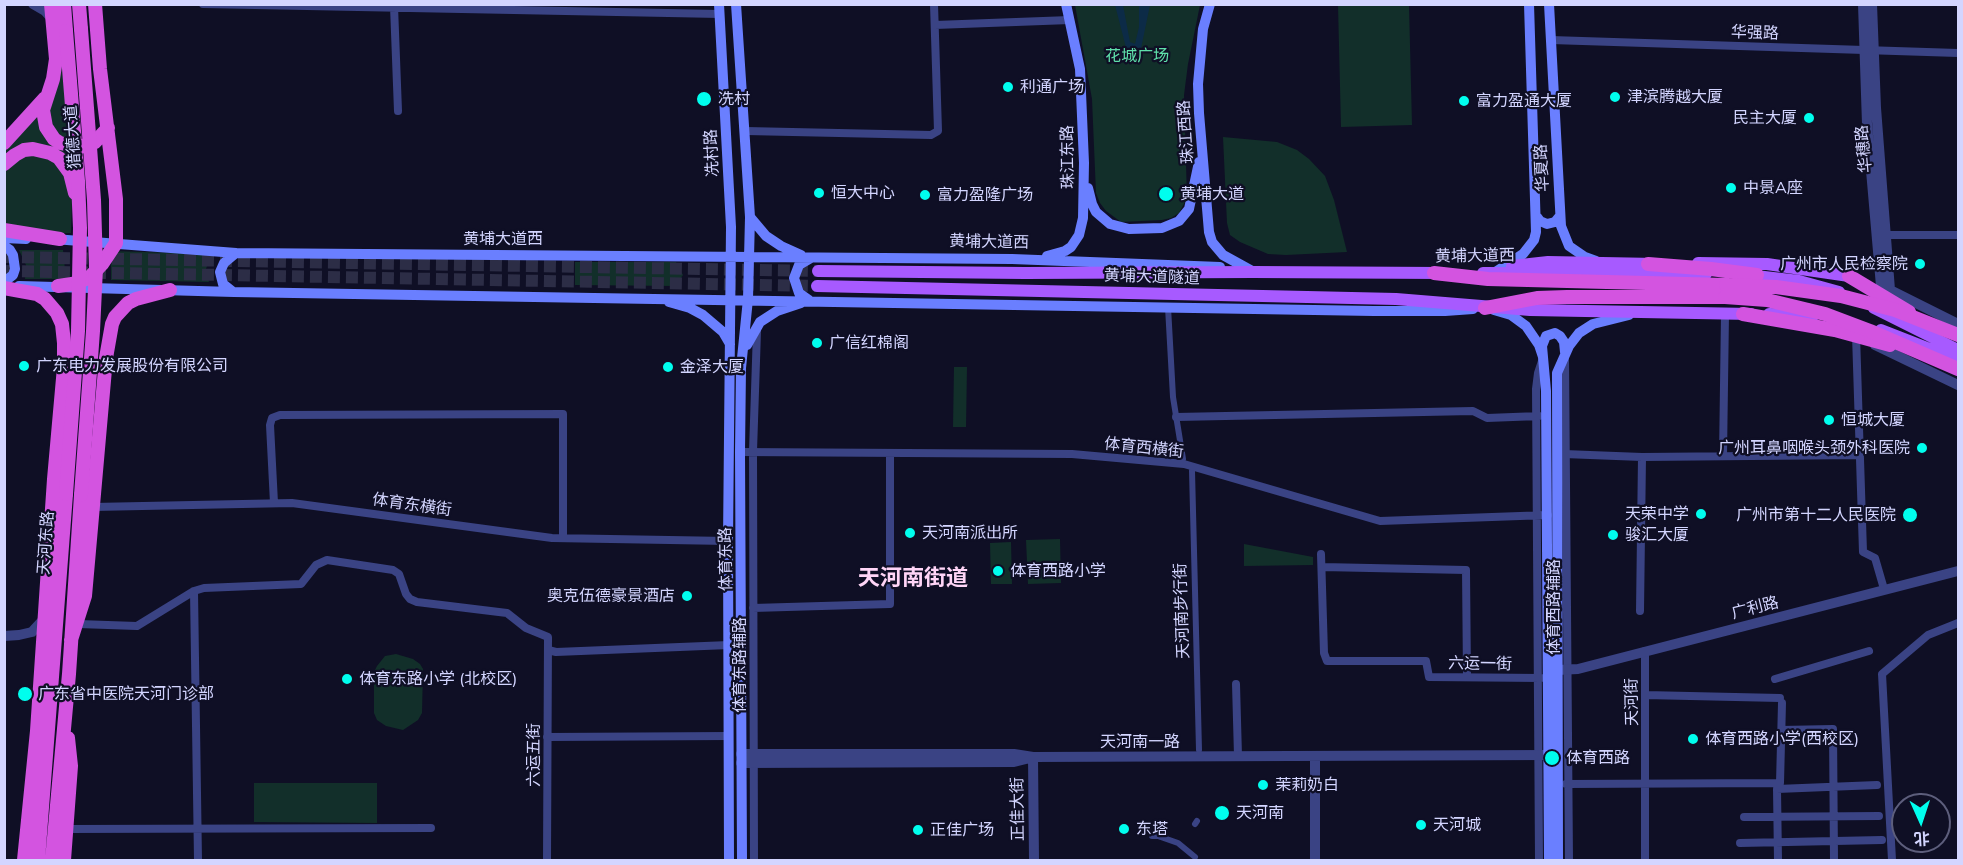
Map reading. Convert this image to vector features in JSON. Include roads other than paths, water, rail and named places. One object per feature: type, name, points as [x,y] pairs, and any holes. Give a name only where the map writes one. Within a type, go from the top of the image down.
[{"type":"highway","points":[[51,4],[55,70],[43,110],[44,121],[50,134],[60,143],[68,146],[95,142],[108,128]]},
{"type":"highway","name":"猎德大道","points":[[64,4],[80,228]]},
{"type":"highway","name":"猎德大道","points":[[79,4],[94,189],[96,268]]},
{"type":"highway","points":[[57,286],[89,278],[116,243],[116,199],[95,4]]},
{"type":"highway","points":[[4,143],[46,97]]},
{"type":"highway","points":[[4,164],[15,155],[33,149],[58,158],[70,173],[80,228]]},
{"type":"highway","name":"天河东路","points":[[38,861],[78,331],[80,228]]},
{"type":"highway","points":[[4,230],[60,239]]},
{"type":"highway","points":[[1647,264],[1757,275]]},
{"type":"highway","name":"天河东路","points":[[52,861],[65,724],[96,268]]},
{"type":"highway","points":[[1434,273],[1488,279],[1725,291],[1809,310],[1860,327],[1959,369]]},
{"type":"highway","points":[[1849,276],[1910,313],[1959,337]]},
{"type":"highway","points":[[4,285],[45,298],[57,313],[62,324],[64,342],[40,692],[24,861]]},
{"type":"highway","points":[[1485,308],[1537,298],[1776,287],[1841,296],[1895,310],[1959,337]]},
{"type":"highway","points":[[71,640],[78,624],[85,596],[108,344],[115,316],[128,303],[136,299],[170,290]]},
{"type":"highway","points":[[1743,314],[1814,325],[1856,335],[1905,350],[1959,374]]},
{"type":"highway","points":[[64,342],[73,328],[80,325],[97,329],[105,336],[108,344]]},
{"type":"highway","points":[[1913,351],[1959,379]]},
{"type":"highway","points":[[47,590],[61,562]]},
{"type":"highway","points":[[40,692],[45,763]]},
{"type":"highway","points":[[65,724],[71,766],[65,858]]},
{"type":"main road","name":"冼村路","points":[[736,4],[741,94],[746,131],[750,217],[748,257]]},
{"type":"main road","name":"珠江东路","points":[[1012,259],[1057,254],[1071,247],[1082,227],[1084,163],[1080,69],[1066,4]]},
{"type":"main road","name":"珠江西路","points":[[1208,4],[1203,29],[1198,84],[1207,222],[1212,242],[1222,255],[1253,272]]},
{"type":"main road","name":"华夏路","points":[[1494,273],[1515,261],[1529,248],[1536,232],[1529,4]]},
{"type":"main road","name":"华夏路","points":[[1549,4],[1560,216],[1563,233],[1569,246],[1585,257],[1596,261],[1647,264]]},
{"type":"main road","name":"冼村路","points":[[719,10],[731,299]]},
{"type":"main road","points":[[1084,163],[1092,204],[1102,219],[1110,224],[1129,229],[1162,228],[1179,221],[1189,209],[1202,147]]},
{"type":"main road","points":[[1537,217],[1546,224],[1555,222],[1560,216]]},
{"type":"main road","points":[[750,217],[775,243],[813,258]]},
{"type":"main road","name":"黄埔大道西","points":[[4,238],[60,239],[236,253],[1012,259],[1190,265],[1253,272],[1757,275],[1799,281],[1838,291],[1959,350]]},
{"type":"main road","points":[[4,246],[13,255],[15,269],[4,285]]},
{"type":"main road","points":[[234,292],[223,284],[220,272],[224,262],[236,253]]},
{"type":"main road","name":"体育东路","points":[[742,861],[740,452],[741,368],[748,299],[748,257]]},
{"type":"main road","points":[[809,300],[800,293],[795,278],[798,265],[813,258]]},
{"type":"main road","points":[[1494,273],[1529,263],[1767,264],[1849,276]]},
{"type":"main road","name":"黄埔大道隧道","points":[[818,271],[1253,272]]},
{"type":"main road","points":[[4,285],[234,292],[652,297],[1427,312],[1485,308],[1811,315],[1842,319],[1891,333],[1959,360]]},
{"type":"main road","name":"黄埔大道隧道","points":[[817,286],[1373,298],[1419,300],[1485,308]]},
{"type":"main road","points":[[652,297],[697,311],[712,321],[723,332],[730,344]]},
{"type":"main road","name":"体育东路","points":[[729,861],[728,541],[731,299]]},
{"type":"main road","points":[[741,368],[749,339],[757,325],[777,311],[809,300]]},
{"type":"main road","points":[[1485,308],[1519,320],[1530,331],[1544,357]]},
{"type":"main road","points":[[1549,861],[1544,755],[1562,600],[1562,454],[1556,382],[1558,367],[1575,338],[1586,327],[1604,320],[1641,312]]},
{"type":"main road","points":[[1558,861],[1563,784],[1543,575],[1544,357],[1542,341],[1550,333],[1555,333],[1563,339],[1565,353]]},
{"type":"street","points":[[33,4],[53,20]]},
{"type":"street","points":[[203,4],[719,10]]},
{"type":"street","points":[[746,131],[931,135],[938,131],[934,4]]},
{"type":"street","name":"华穗路","points":[[1863,4],[1886,235],[1885,288]]},
{"type":"street","name":"华穗路","points":[[1872,4],[1868,49],[1868,124],[1885,288]]},
{"type":"street","points":[[394,7],[398,111]]},
{"type":"street","points":[[935,25],[1070,21]]},
{"type":"street","name":"华强路","points":[[1551,40],[1959,53]]},
{"type":"street","points":[[1886,235],[1959,235]]},
{"type":"street","points":[[1849,276],[1885,288],[1959,324]]},
{"type":"street","points":[[1168,307],[1173,397],[1183,459]]},
{"type":"street","points":[[1723,456],[1725,314]]},
{"type":"street","name":"体育东路辅路","points":[[754,861],[753,451],[757,325]]},
{"type":"street","points":[[1884,589],[1875,558],[1863,552],[1856,335],[1959,385]]},
{"type":"street","points":[[1176,417],[1473,411],[1487,418],[1542,416]]},
{"type":"street","points":[[274,503],[270,425],[272,418],[280,415],[563,414],[563,538]]},
{"type":"street","name":"体育西横街","points":[[740,452],[1072,454],[1184,464],[1380,521],[1543,515]]},
{"type":"street","points":[[753,608],[890,604],[890,453]]},
{"type":"street","points":[[1562,454],[1641,457],[1860,455]]},
{"type":"street","points":[[1640,611],[1641,457]]},
{"type":"street","name":"天河南步行街","points":[[1192,471],[1199,750]]},
{"type":"street","name":"体育东横街","points":[[93,507],[292,503],[563,538],[728,541]]},
{"type":"street","points":[[1321,554],[1322,567],[1466,570],[1467,677]]},
{"type":"street","points":[[78,624],[137,626],[194,591],[204,588],[301,584],[316,565],[327,560],[387,568],[399,574],[406,594],[417,602],[507,613],[526,628],[548,638],[548,650],[729,645]]},
{"type":"street","name":"六运一街","points":[[1322,567],[1324,653],[1327,661],[1426,661],[1429,677],[1553,674]]},
{"type":"street","name":"广利路","points":[[1553,674],[1959,571]]},
{"type":"street","points":[[194,591],[198,861]]},
{"type":"street","points":[[4,636],[19,636],[32,632],[44,620]]},
{"type":"street","points":[[1892,861],[1882,674],[1928,635],[1959,623]]},
{"type":"street","points":[[19,636],[31,640],[43,650]]},
{"type":"street","name":"六运五街","points":[[546,861],[548,650]]},
{"type":"street","name":"天河街","points":[[1645,651],[1645,861]]},
{"type":"street","points":[[1775,678],[1869,651]]},
{"type":"street","points":[[1236,684],[1238,756]]},
{"type":"street","points":[[1569,861],[1563,784],[1780,783],[1781,701],[1645,695]]},
{"type":"street","points":[[1781,730],[1833,729],[1834,861]]},
{"type":"street","points":[[548,737],[729,736]]},
{"type":"street","name":"天河南一路","points":[[741,759],[1018,754],[1033,757],[1544,755]]},
{"type":"street","points":[[1539,861],[1544,755]]},
{"type":"street","points":[[1315,756],[1315,861]]},
{"type":"street","name":"正佳大街","points":[[1033,757],[1034,861]]},
{"type":"street","points":[[1778,861],[1777,789],[1877,785]]},
{"type":"street","points":[[1744,816],[1879,816]]},
{"type":"street","points":[[66,829],[431,828]]},
{"type":"street","points":[[1152,836],[1178,843],[1195,857]]},
{"type":"street","points":[[1740,843],[1882,840]]},
{"type":"water","points":[[1115,5],[1123,5],[1130,42],[1135,44],[1139,27],[1139,5],[1150,5],[1138,63],[1130,63]]},
{"type":"tunnel","points":[[4,257],[818,271]]},
{"type":"tunnel","points":[[4,271],[817,286]]},
{"type":"place","name":"利通广场","points":[[1008,87]]},
{"type":"place","name":"津滨腾越大厦","points":[[1615,97]]},
{"type":"place","name":"冼村","points":[[704,99]]},
{"type":"place","name":"富力盈通大厦","points":[[1464,101]]},
{"type":"place","name":"民主大厦","points":[[1809,118]]},
{"type":"place","name":"中景A座","points":[[1731,188]]},
{"type":"place","name":"恒大中心","points":[[819,193]]},
{"type":"place","name":"黄埔大道","points":[[1166,194]]},
{"type":"place","name":"富力盈隆广场","points":[[925,195]]},
{"type":"place","name":"广州市人民检察院","points":[[1920,264]]},
{"type":"place","name":"广信红棉阁","points":[[817,343]]},
{"type":"place","name":"广东电力发展股份有限公司","points":[[24,366]]},
{"type":"place","name":"金泽大厦","points":[[668,367]]},
{"type":"place","name":"恒城大厦","points":[[1829,420]]},
{"type":"place","name":"广州耳鼻咽喉头颈外科医院","points":[[1922,448]]},
{"type":"place","name":"天荣中学","points":[[1701,514]]},
{"type":"place","name":"广州市第十二人民医院","points":[[1910,515]]},
{"type":"place","name":"天河南派出所","points":[[910,533]]},
{"type":"place","name":"骏汇大厦","points":[[1613,535]]},
{"type":"place","name":"体育西路小学","points":[[998,571]]},
{"type":"place","name":"奥克伍德豪景酒店","points":[[687,596]]},
{"type":"place","name":"体育东路小学 (北校区)","points":[[347,679]]},
{"type":"place","name":"广东省中医院天河门诊部","points":[[25,694]]},
{"type":"place","name":"体育西路小学(西校区)","points":[[1693,739]]},
{"type":"place","name":"体育西路","points":[[1552,758]]},
{"type":"place","name":"茉莉奶白","points":[[1263,785]]},
{"type":"place","name":"天河南","points":[[1222,813]]},
{"type":"place","name":"天河城","points":[[1421,825]]},
{"type":"place","name":"东塔","points":[[1124,829]]},
{"type":"place","name":"正佳广场","points":[[918,830]]},
{"type":"district","name":"天河南街道","points":[[913,578]]},
{"type":"park label","name":"花城广场","points":[[1137,56]]}]
